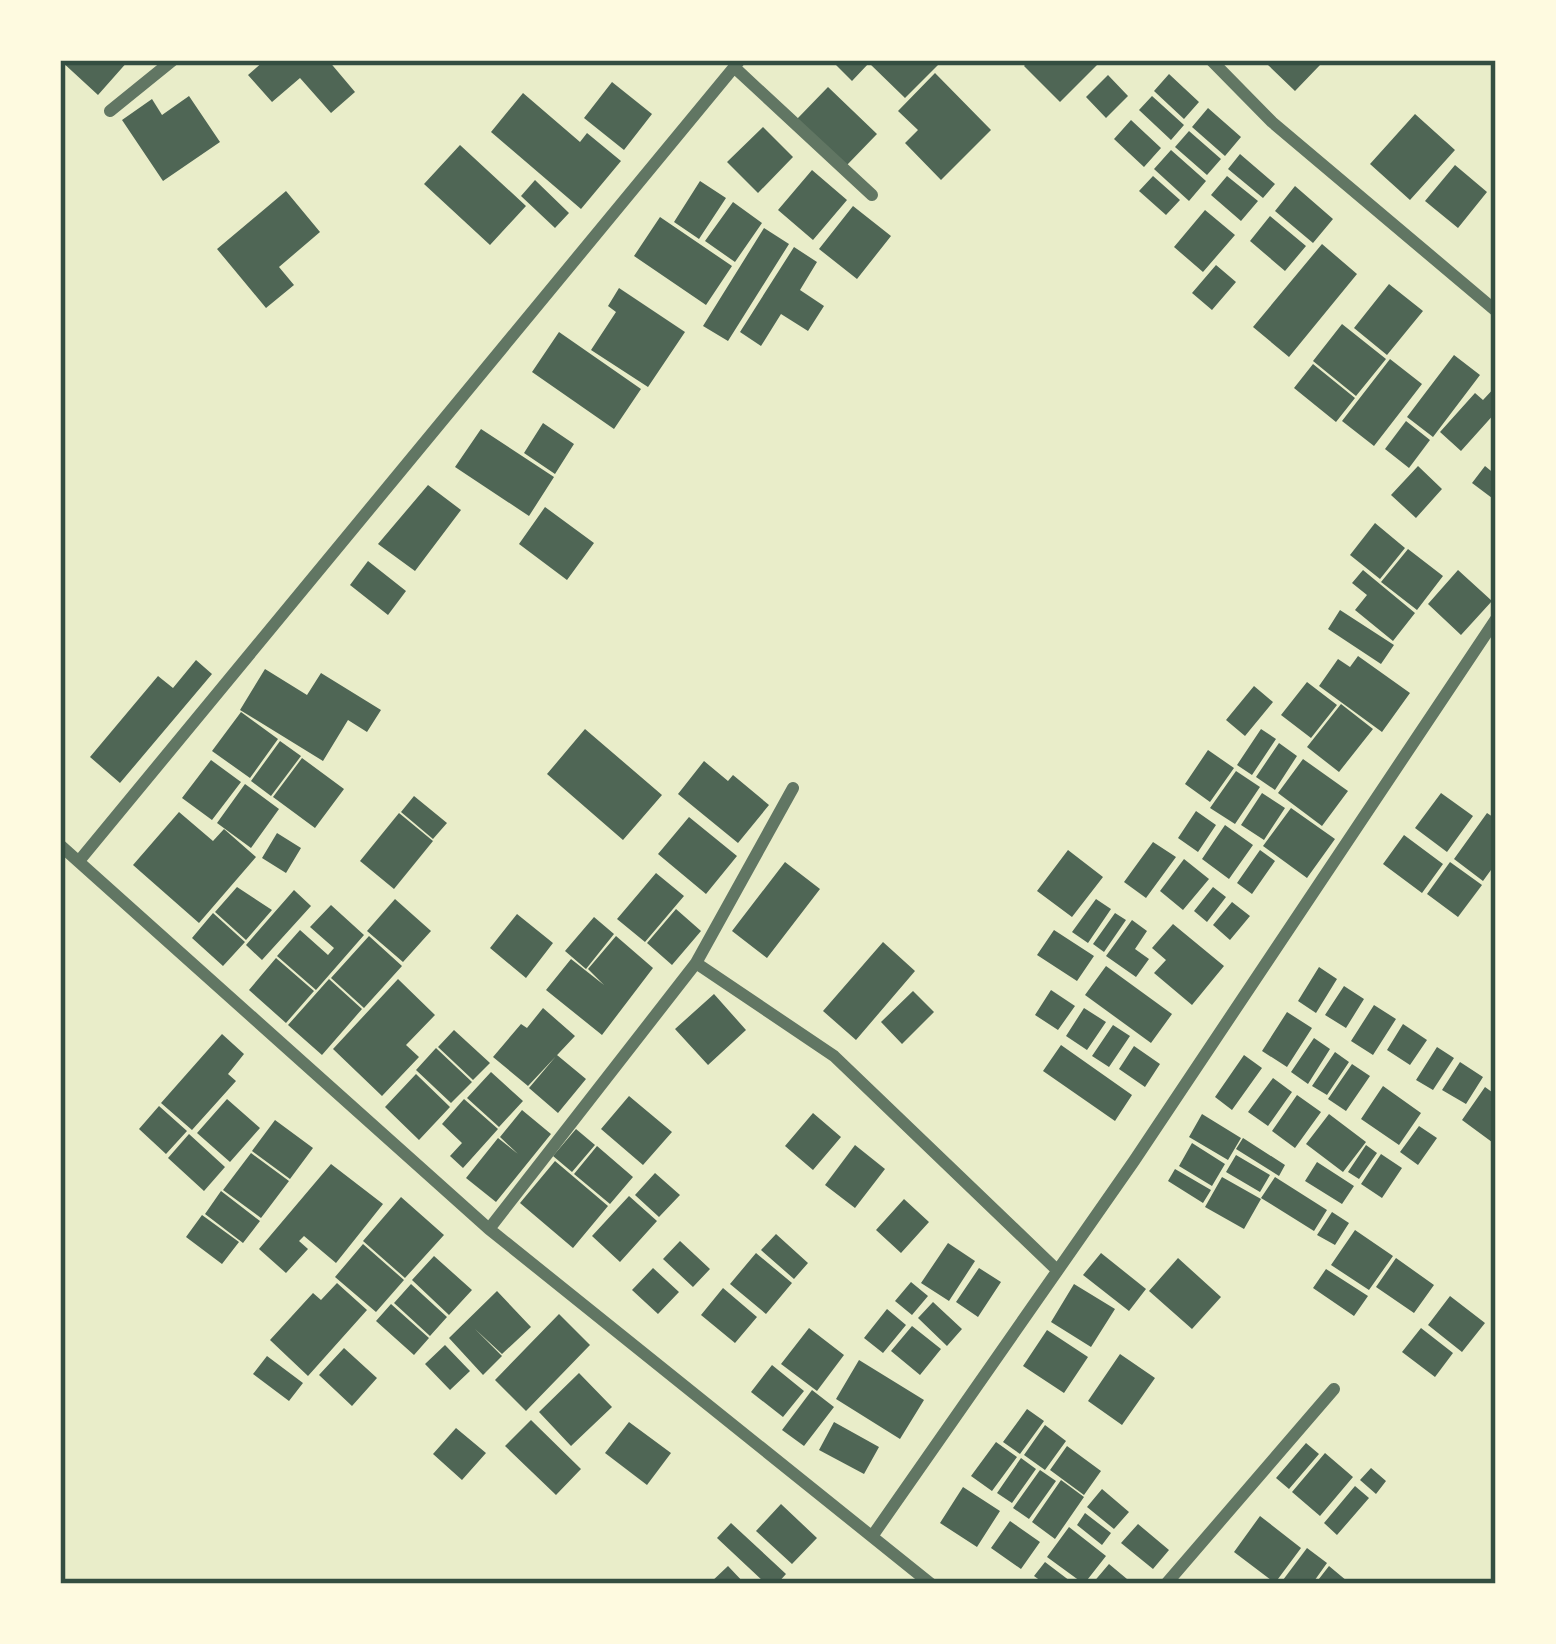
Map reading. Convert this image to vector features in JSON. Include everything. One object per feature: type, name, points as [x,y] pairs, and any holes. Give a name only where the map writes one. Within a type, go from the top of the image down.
[{"type":"street","points":[[110,111],[173,60]]},
{"type":"street","points":[[1210,60],[1272,122],[1496,311]]},
{"type":"street","points":[[79,861],[737,64],[872,194]]},
{"type":"street","points":[[873,1535],[1058,1270],[1496,619]]},
{"type":"street","points":[[489,1229],[696,963],[793,788]]},
{"type":"street","points":[[60,845],[489,1229],[931,1584]]},
{"type":"street","points":[[696,963],[834,1056],[1058,1270]]},
{"type":"street","points":[[1166,1584],[1334,1389]]},
{"type":"building","points":[[60,60],[129,60],[98,95]]},
{"type":"building","points":[[265,60],[328,60],[355,92],[331,113],[300,78],[272,102],[248,75]]},
{"type":"building","points":[[831,60],[935,60],[939,64],[905,98],[869,63],[852,81]]},
{"type":"building","points":[[1029,60],[1102,60],[1060,102],[1024,66]]},
{"type":"building","points":[[1273,60],[1314,60],[1320,65],[1295,91],[1268,65]]},
{"type":"building","points":[[935,73],[991,130],[941,180],[905,143],[918,130],[898,111]]},
{"type":"building","points":[[1169,74],[1199,102],[1184,119],[1154,91]]},
{"type":"building","points":[[1108,75],[1128,96],[1106,118],[1086,97]]},
{"type":"building","points":[[612,82],[652,114],[624,150],[584,118]]},
{"type":"building","points":[[828,87],[877,134],[846,166],[797,119]]},
{"type":"building","points":[[523,93],[580,142],[587,133],[621,161],[581,209],[491,132]]},
{"type":"building","points":[[189,96],[220,142],[163,181],[122,120],[152,99],[162,115]]},
{"type":"building","points":[[1152,96],[1184,125],[1171,140],[1139,110]]},
{"type":"building","points":[[1208,108],[1241,137],[1225,156],[1192,127]]},
{"type":"building","points":[[1415,114],[1455,150],[1410,200],[1370,164]]},
{"type":"building","points":[[1131,120],[1161,148],[1144,167],[1114,139]]},
{"type":"building","points":[[763,127],[793,157],[758,193],[727,162]]},
{"type":"building","points":[[1189,131],[1221,159],[1207,175],[1175,147]]},
{"type":"building","points":[[460,145],[526,206],[490,245],[424,184]]},
{"type":"building","points":[[1171,150],[1206,181],[1189,201],[1154,169]]},
{"type":"building","points":[[1240,154],[1275,184],[1263,198],[1228,169]]},
{"type":"building","points":[[1455,165],[1487,192],[1458,228],[1425,201]]},
{"type":"building","points":[[812,170],[847,200],[813,240],[778,210]]},
{"type":"building","points":[[1153,176],[1180,200],[1166,215],[1139,191]]},
{"type":"building","points":[[1227,176],[1258,201],[1241,221],[1211,195]]},
{"type":"building","points":[[535,180],[569,213],[555,228],[521,196]]},
{"type":"building","points":[[700,181],[726,198],[699,239],[674,222]]},
{"type":"building","points":[[1295,186],[1333,219],[1313,243],[1275,211]]},
{"type":"building","points":[[286,191],[320,232],[279,267],[294,285],[266,308],[217,249]]},
{"type":"building","points":[[733,202],[762,223],[735,262],[705,241]]},
{"type":"building","points":[[853,206],[891,236],[857,279],[819,249]]},
{"type":"building","points":[[1205,210],[1235,235],[1203,272],[1174,247]]},
{"type":"building","points":[[1270,216],[1306,246],[1285,271],[1250,241]]},
{"type":"building","points":[[660,217],[732,266],[706,305],[634,256]]},
{"type":"building","points":[[764,228],[789,244],[728,341],[703,326]]},
{"type":"building","points":[[1322,244],[1357,274],[1289,357],[1253,327]]},
{"type":"building","points":[[794,247],[817,262],[800,290],[824,306],[808,331],[781,314],[761,346],[740,332]]},
{"type":"building","points":[[1216,265],[1236,282],[1212,310],[1192,293]]},
{"type":"building","points":[[1389,284],[1423,311],[1387,355],[1354,328]]},
{"type":"building","points":[[619,288],[685,332],[648,387],[591,350],[616,312],[608,306]]},
{"type":"building","points":[[1342,324],[1386,359],[1356,396],[1313,361]]},
{"type":"building","points":[[559,332],[641,389],[614,429],[532,372]]},
{"type":"building","points":[[1454,355],[1480,375],[1433,437],[1407,417]]},
{"type":"building","points":[[1390,359],[1422,384],[1374,446],[1342,421]]},
{"type":"building","points":[[1313,364],[1355,398],[1336,422],[1294,388]]},
{"type":"building","points":[[1496,386],[1496,412],[1461,451],[1440,432],[1475,393],[1483,400]]},
{"type":"building","points":[[1406,421],[1430,440],[1409,468],[1385,449]]},
{"type":"building","points":[[543,423],[574,444],[555,474],[524,453]]},
{"type":"building","points":[[481,429],[554,477],[529,516],[455,467]]},
{"type":"building","points":[[1418,466],[1442,489],[1416,518],[1391,495]]},
{"type":"building","points":[[1485,466],[1496,475],[1496,501],[1472,483]]},
{"type":"building","points":[[428,485],[461,510],[415,571],[378,544]]},
{"type":"building","points":[[545,507],[594,543],[567,580],[519,544]]},
{"type":"building","points":[[1375,523],[1405,548],[1380,579],[1350,555]]},
{"type":"building","points":[[1408,549],[1443,576],[1417,610],[1381,582]]},
{"type":"building","points":[[368,561],[406,591],[388,615],[350,585]]},
{"type":"building","points":[[1363,570],[1415,613],[1393,641],[1355,610],[1367,595],[1352,583]]},
{"type":"building","points":[[1458,570],[1492,601],[1461,635],[1428,604]]},
{"type":"building","points":[[1340,610],[1394,645],[1381,664],[1328,629]]},
{"type":"building","points":[[1358,656],[1410,693],[1382,732],[1319,686],[1338,659],[1350,667]]},
{"type":"building","points":[[196,660],[212,674],[120,783],[90,757],[158,676],[173,688]]},
{"type":"building","points":[[265,669],[307,695],[321,673],[381,710],[367,732],[348,720],[323,761],[240,710]]},
{"type":"building","points":[[1307,682],[1337,705],[1311,738],[1281,715]]},
{"type":"building","points":[[1254,686],[1273,702],[1245,736],[1226,720]]},
{"type":"building","points":[[1341,704],[1373,729],[1339,772],[1307,747]]},
{"type":"building","points":[[241,712],[278,739],[250,778],[212,751]]},
{"type":"building","points":[[585,729],[662,795],[623,840],[547,774]]},
{"type":"building","points":[[1261,729],[1276,739],[1252,775],[1237,765]]},
{"type":"building","points":[[280,741],[301,756],[271,796],[251,781]]},
{"type":"building","points":[[1279,743],[1297,756],[1275,790],[1256,777]]},
{"type":"building","points":[[1208,750],[1234,768],[1210,802],[1185,784]]},
{"type":"building","points":[[302,758],[344,789],[315,828],[273,797]]},
{"type":"building","points":[[1303,759],[1348,791],[1322,826],[1278,793]]},
{"type":"building","points":[[211,760],[241,782],[212,820],[182,798]]},
{"type":"building","points":[[704,761],[728,781],[733,775],[769,805],[738,843],[678,794]]},
{"type":"building","points":[[1236,771],[1260,787],[1235,824],[1210,808]]},
{"type":"building","points":[[245,784],[279,809],[251,848],[217,823]]},
{"type":"building","points":[[1262,793],[1285,808],[1264,840],[1241,825]]},
{"type":"building","points":[[1441,793],[1473,816],[1447,852],[1415,828]]},
{"type":"building","points":[[414,796],[447,823],[433,839],[401,812]]},
{"type":"building","points":[[1291,808],[1335,839],[1307,878],[1263,846]]},
{"type":"building","points":[[1196,811],[1216,825],[1198,852],[1178,838]]},
{"type":"building","points":[[179,812],[213,841],[224,829],[256,857],[199,923],[133,865]]},
{"type":"building","points":[[399,813],[433,841],[394,889],[360,861]]},
{"type":"building","points":[[1487,813],[1496,819],[1496,863],[1483,881],[1454,859]]},
{"type":"building","points":[[689,817],[737,856],[706,894],[658,854]]},
{"type":"building","points":[[1225,825],[1253,845],[1229,879],[1202,859]]},
{"type":"building","points":[[277,833],[301,848],[286,873],[262,858]]},
{"type":"building","points":[[1404,835],[1443,864],[1422,893],[1383,864]]},
{"type":"building","points":[[1153,842],[1176,857],[1146,898],[1124,882]]},
{"type":"building","points":[[1068,850],[1103,877],[1072,917],[1037,891]]},
{"type":"building","points":[[1260,850],[1275,861],[1252,894],[1237,883]]},
{"type":"building","points":[[1184,859],[1209,879],[1183,910],[1160,891]]},
{"type":"building","points":[[785,862],[820,889],[767,958],[732,931]]},
{"type":"building","points":[[1450,862],[1482,885],[1458,917],[1427,894]]},
{"type":"building","points":[[656,873],[684,896],[645,942],[617,919]]},
{"type":"building","points":[[237,887],[272,910],[246,940],[215,912]]},
{"type":"building","points":[[1213,887],[1226,897],[1207,922],[1194,911]]},
{"type":"building","points":[[294,890],[311,906],[262,960],[246,945]]},
{"type":"building","points":[[395,899],[431,931],[403,962],[367,931]]},
{"type":"building","points":[[1096,899],[1111,909],[1088,943],[1072,932]]},
{"type":"building","points":[[1232,902],[1250,916],[1230,940],[1213,925]]},
{"type":"building","points":[[331,905],[364,935],[316,990],[277,956],[300,930],[328,955],[334,948],[310,927]]},
{"type":"building","points":[[676,909],[701,931],[672,965],[647,943]]},
{"type":"building","points":[[213,913],[245,942],[223,966],[192,938]]},
{"type":"building","points":[[1115,913],[1126,920],[1104,952],[1093,944]]},
{"type":"building","points":[[517,914],[553,943],[526,978],[490,948]]},
{"type":"building","points":[[594,917],[614,934],[586,969],[565,951]]},
{"type":"building","points":[[1132,920],[1147,931],[1135,949],[1149,959],[1136,977],[1106,956]]},
{"type":"building","points":[[1173,924],[1224,966],[1192,1005],[1154,973],[1166,960],[1152,948]]},
{"type":"building","points":[[1054,930],[1094,956],[1077,981],[1037,955]]},
{"type":"building","points":[[369,936],[402,966],[364,1008],[331,978]]},
{"type":"building","points":[[616,936],[653,968],[602,1035],[546,990],[571,959],[604,985],[588,969]]},
{"type":"building","points":[[883,942],[915,971],[856,1040],[823,1011]]},
{"type":"building","points":[[276,958],[314,991],[286,1023],[249,990]]},
{"type":"building","points":[[1106,966],[1172,1014],[1151,1043],[1085,995]]},
{"type":"building","points":[[1319,967],[1337,979],[1316,1013],[1298,1001]]},
{"type":"building","points":[[329,979],[362,1009],[322,1055],[288,1025]]},
{"type":"building","points":[[398,979],[435,1015],[406,1045],[419,1057],[382,1096],[333,1049]]},
{"type":"building","points":[[1344,986],[1364,999],[1346,1028],[1325,1015]]},
{"type":"building","points":[[1051,990],[1075,1006],[1058,1030],[1035,1015]]},
{"type":"building","points":[[913,991],[934,1012],[902,1044],[881,1022]]},
{"type":"building","points":[[714,994],[746,1030],[708,1065],[675,1029]]},
{"type":"building","points":[[1374,1005],[1396,1019],[1373,1055],[1351,1041]]},
{"type":"building","points":[[543,1008],[575,1036],[528,1086],[493,1057],[521,1024],[527,1028]]},
{"type":"building","points":[[1084,1008],[1106,1022],[1087,1050],[1066,1036]]},
{"type":"building","points":[[1287,1012],[1312,1028],[1287,1067],[1262,1051]]},
{"type":"building","points":[[1403,1024],[1427,1040],[1410,1065],[1387,1050]]},
{"type":"building","points":[[1113,1025],[1130,1036],[1109,1067],[1092,1056]]},
{"type":"building","points":[[454,1030],[490,1063],[473,1080],[438,1047]]},
{"type":"building","points":[[222,1034],[244,1054],[228,1074],[236,1081],[192,1130],[161,1103]]},
{"type":"building","points":[[1314,1038],[1330,1049],[1308,1084],[1291,1072]]},
{"type":"building","points":[[1061,1045],[1132,1095],[1115,1121],[1043,1071]]},
{"type":"building","points":[[1134,1046],[1160,1064],[1145,1087],[1119,1069]]},
{"type":"building","points":[[1437,1047],[1454,1058],[1433,1090],[1416,1080]]},
{"type":"building","points":[[436,1048],[472,1082],[451,1103],[416,1070]]},
{"type":"building","points":[[1335,1052],[1349,1062],[1327,1095],[1312,1086]]},
{"type":"building","points":[[557,1055],[586,1079],[558,1113],[529,1088]]},
{"type":"building","points":[[1244,1055],[1262,1068],[1232,1110],[1215,1097]]},
{"type":"building","points":[[1460,1062],[1483,1077],[1466,1104],[1442,1090]]},
{"type":"building","points":[[1352,1064],[1370,1076],[1346,1111],[1328,1099]]},
{"type":"building","points":[[491,1072],[523,1101],[499,1127],[467,1098]]},
{"type":"building","points":[[416,1074],[450,1107],[419,1140],[385,1107]]},
{"type":"building","points":[[1273,1078],[1292,1092],[1268,1126],[1248,1112]]},
{"type":"building","points":[[1383,1086],[1421,1113],[1399,1145],[1361,1119]]},
{"type":"building","points":[[1485,1087],[1496,1095],[1496,1145],[1462,1120]]},
{"type":"building","points":[[1297,1095],[1321,1112],[1295,1148],[1272,1131]]},
{"type":"building","points":[[629,1096],[672,1132],[643,1165],[601,1129]]},
{"type":"building","points":[[227,1099],[260,1128],[230,1162],[197,1133]]},
{"type":"building","points":[[464,1099],[498,1129],[463,1168],[450,1156],[462,1143],[442,1124]]},
{"type":"building","points":[[159,1106],[187,1131],[166,1154],[139,1129]]},
{"type":"building","points":[[522,1110],[551,1134],[496,1202],[466,1178],[498,1138],[518,1154],[500,1137]]},
{"type":"building","points":[[813,1113],[841,1137],[813,1170],[785,1146]]},
{"type":"building","points":[[1202,1114],[1241,1138],[1228,1160],[1189,1137]]},
{"type":"building","points":[[1329,1114],[1366,1142],[1343,1172],[1306,1144]]},
{"type":"building","points":[[275,1120],[313,1148],[290,1179],[252,1151]]},
{"type":"building","points":[[1419,1126],[1437,1138],[1418,1165],[1400,1152]]},
{"type":"building","points":[[576,1129],[595,1145],[572,1172],[553,1156]]},
{"type":"building","points":[[189,1134],[225,1167],[204,1191],[168,1158]]},
{"type":"building","points":[[1243,1138],[1285,1165],[1279,1176],[1236,1149]]},
{"type":"building","points":[[1192,1143],[1225,1164],[1212,1186],[1179,1166]]},
{"type":"building","points":[[855,1145],[885,1169],[855,1208],[825,1185]]},
{"type":"building","points":[[1366,1145],[1377,1153],[1359,1179],[1348,1172]]},
{"type":"building","points":[[597,1146],[633,1177],[610,1204],[574,1174]]},
{"type":"building","points":[[251,1153],[289,1181],[261,1218],[223,1190]]},
{"type":"building","points":[[1381,1154],[1402,1168],[1382,1198],[1361,1184]]},
{"type":"building","points":[[1236,1155],[1270,1175],[1260,1192],[1226,1172]]},
{"type":"building","points":[[555,1161],[608,1206],[573,1248],[520,1203]]},
{"type":"building","points":[[1317,1162],[1354,1186],[1342,1204],[1305,1181]]},
{"type":"building","points":[[331,1164],[383,1204],[336,1263],[304,1236],[299,1241],[308,1249],[286,1273],[259,1249]]},
{"type":"building","points":[[1175,1169],[1211,1190],[1203,1203],[1168,1181]]},
{"type":"building","points":[[655,1173],[680,1195],[659,1217],[635,1195]]},
{"type":"building","points":[[1222,1177],[1261,1199],[1244,1229],[1205,1207]]},
{"type":"building","points":[[1275,1177],[1327,1210],[1314,1231],[1261,1198]]},
{"type":"building","points":[[221,1191],[260,1221],[243,1243],[205,1214]]},
{"type":"building","points":[[629,1196],[657,1221],[620,1262],[592,1236]]},
{"type":"building","points":[[401,1197],[444,1235],[405,1278],[363,1241]]},
{"type":"building","points":[[904,1199],[929,1222],[901,1253],[876,1230]]},
{"type":"building","points":[[1332,1212],[1349,1223],[1335,1245],[1317,1235]]},
{"type":"building","points":[[202,1215],[239,1242],[222,1264],[186,1237]]},
{"type":"building","points":[[1355,1230],[1393,1256],[1369,1290],[1331,1265]]},
{"type":"building","points":[[776,1234],[808,1263],[794,1279],[761,1250]]},
{"type":"building","points":[[680,1241],[710,1269],[693,1287],[663,1259]]},
{"type":"building","points":[[948,1243],[975,1261],[949,1301],[921,1283]]},
{"type":"building","points":[[363,1244],[404,1280],[376,1312],[335,1277]]},
{"type":"building","points":[[756,1253],[792,1283],[766,1314],[730,1284]]},
{"type":"building","points":[[1101,1253],[1146,1289],[1129,1311],[1083,1275]]},
{"type":"building","points":[[434,1256],[472,1290],[449,1315],[412,1280]]},
{"type":"building","points":[[1178,1258],[1221,1297],[1192,1329],[1149,1291]]},
{"type":"building","points":[[1396,1258],[1434,1285],[1414,1313],[1376,1287]]},
{"type":"building","points":[[653,1268],[679,1292],[658,1314],[632,1290]]},
{"type":"building","points":[[979,1268],[1001,1282],[978,1317],[956,1302]]},
{"type":"building","points":[[1326,1269],[1368,1296],[1354,1316],[1313,1288]]},
{"type":"building","points":[[911,1282],[928,1296],[912,1315],[895,1301]]},
{"type":"building","points":[[337,1283],[367,1310],[308,1376],[270,1340],[313,1293],[321,1300]]},
{"type":"building","points":[[411,1284],[447,1317],[430,1336],[394,1303]]},
{"type":"building","points":[[1074,1284],[1115,1309],[1091,1347],[1051,1322]]},
{"type":"building","points":[[723,1288],[757,1317],[735,1343],[701,1315]]},
{"type":"building","points":[[497,1291],[531,1327],[502,1354],[475,1329],[502,1356],[483,1375],[449,1338]]},
{"type":"building","points":[[1450,1296],[1485,1323],[1462,1352],[1428,1325]]},
{"type":"building","points":[[933,1302],[962,1329],[947,1346],[918,1318]]},
{"type":"building","points":[[391,1304],[429,1338],[414,1355],[376,1321]]},
{"type":"building","points":[[887,1309],[906,1325],[883,1353],[864,1338]]},
{"type":"building","points":[[559,1314],[590,1345],[526,1411],[495,1380]]},
{"type":"building","points":[[912,1326],[941,1349],[920,1375],[891,1351]]},
{"type":"building","points":[[809,1328],[844,1355],[817,1391],[781,1364]]},
{"type":"building","points":[[1421,1328],[1453,1353],[1435,1377],[1402,1352]]},
{"type":"building","points":[[1047,1330],[1088,1357],[1064,1393],[1023,1366]]},
{"type":"building","points":[[445,1345],[470,1371],[450,1390],[425,1364]]},
{"type":"building","points":[[344,1348],[377,1378],[352,1406],[319,1375]]},
{"type":"building","points":[[1120,1354],[1155,1378],[1122,1425],[1088,1401]]},
{"type":"building","points":[[267,1356],[303,1383],[289,1401],[253,1374]]},
{"type":"building","points":[[859,1360],[924,1400],[900,1439],[836,1399]]},
{"type":"building","points":[[772,1365],[804,1391],[783,1417],[751,1392]]},
{"type":"building","points":[[579,1373],[612,1407],[571,1446],[539,1412]]},
{"type":"building","points":[[812,1390],[834,1407],[804,1446],[782,1430]]},
{"type":"building","points":[[1027,1409],[1044,1421],[1020,1454],[1003,1442]]},
{"type":"building","points":[[531,1420],[581,1469],[556,1495],[505,1446]]},
{"type":"building","points":[[629,1422],[671,1453],[647,1485],[605,1453]]},
{"type":"building","points":[[834,1422],[879,1447],[864,1474],[819,1450]]},
{"type":"building","points":[[1045,1425],[1066,1441],[1045,1470],[1024,1455]]},
{"type":"building","points":[[456,1428],[486,1453],[462,1480],[433,1454]]},
{"type":"building","points":[[996,1442],[1017,1457],[992,1491],[971,1476]]},
{"type":"building","points":[[1306,1443],[1319,1454],[1289,1489],[1276,1478]]},
{"type":"building","points":[[1067,1446],[1101,1471],[1084,1495],[1050,1470]]},
{"type":"building","points":[[1325,1453],[1353,1477],[1320,1516],[1292,1492]]},
{"type":"building","points":[[1021,1458],[1036,1469],[1012,1503],[997,1493]]},
{"type":"building","points":[[1371,1468],[1386,1481],[1376,1494],[1360,1480]]},
{"type":"building","points":[[1040,1470],[1056,1481],[1029,1519],[1013,1508]]},
{"type":"building","points":[[1061,1480],[1084,1497],[1055,1539],[1032,1522]]},
{"type":"building","points":[[1355,1486],[1369,1498],[1337,1535],[1324,1523]]},
{"type":"building","points":[[963,1487],[1000,1511],[977,1547],[940,1523]]},
{"type":"building","points":[[1102,1489],[1129,1512],[1114,1529],[1087,1507]]},
{"type":"building","points":[[781,1504],[817,1538],[792,1564],[756,1531]]},
{"type":"building","points":[[1085,1513],[1111,1533],[1102,1545],[1077,1525]]},
{"type":"building","points":[[1260,1516],[1301,1548],[1275,1583],[1234,1552]]},
{"type":"building","points":[[1010,1521],[1040,1542],[1021,1569],[991,1548]]},
{"type":"building","points":[[731,1523],[786,1574],[777,1584],[766,1584],[717,1538]]},
{"type":"building","points":[[1138,1524],[1169,1550],[1153,1569],[1121,1543]]},
{"type":"building","points":[[1069,1527],[1106,1556],[1084,1584],[1047,1557]]},
{"type":"building","points":[[1307,1548],[1327,1563],[1312,1584],[1280,1584]]},
{"type":"building","points":[[1045,1562],[1074,1584],[1045,1584],[1034,1576]]},
{"type":"building","points":[[1109,1564],[1133,1584],[1092,1584]]},
{"type":"building","points":[[728,1566],[745,1584],[709,1584]]},
{"type":"building","points":[[1329,1566],[1347,1581],[1345,1584],[1315,1584]]}]
